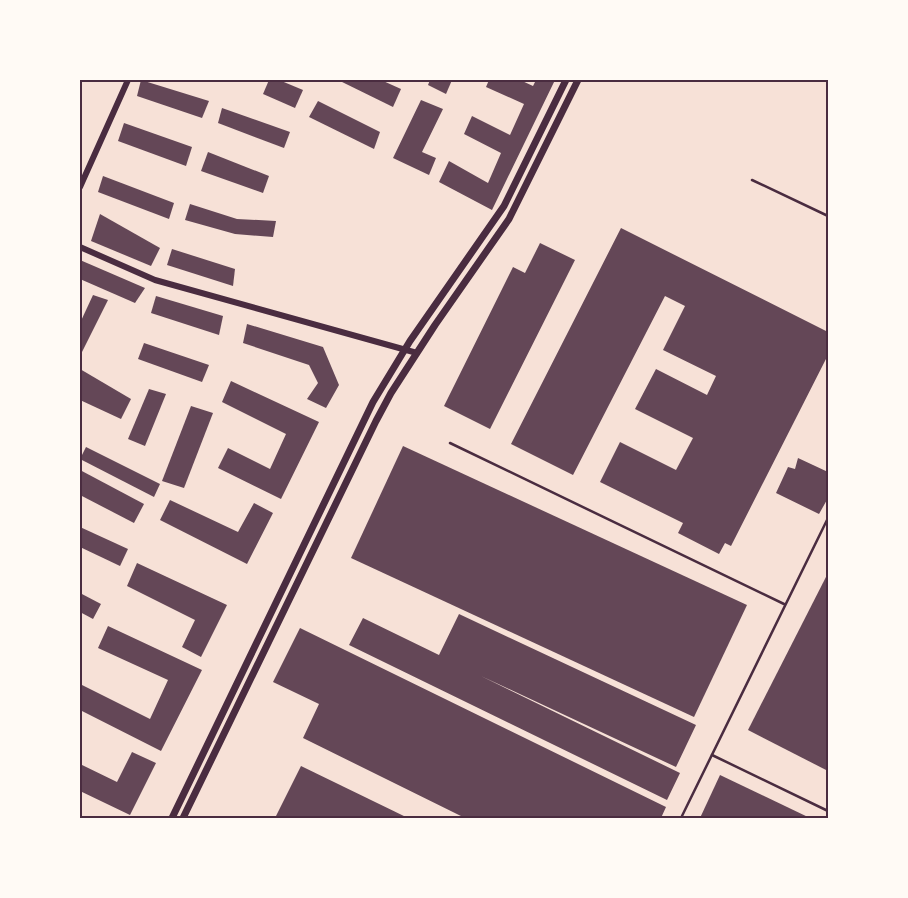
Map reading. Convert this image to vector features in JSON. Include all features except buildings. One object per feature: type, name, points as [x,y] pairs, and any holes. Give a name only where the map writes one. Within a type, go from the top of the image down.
[{"type":"main road","points":[[172,818],[358,430],[390,373],[504,206],[566,80]]},
{"type":"main road","points":[[182,818],[376,421],[417,353],[509,218],[578,80]]},
{"type":"street","points":[[80,187],[128,80]]},
{"type":"street","points":[[80,247],[154,280],[417,353]]},
{"type":"lane","points":[[752,180],[828,216]]},
{"type":"lane","points":[[450,443],[784,604]]},
{"type":"lane","points":[[681,818],[784,604],[828,518]]},
{"type":"lane","points":[[712,755],[828,811]]}]
